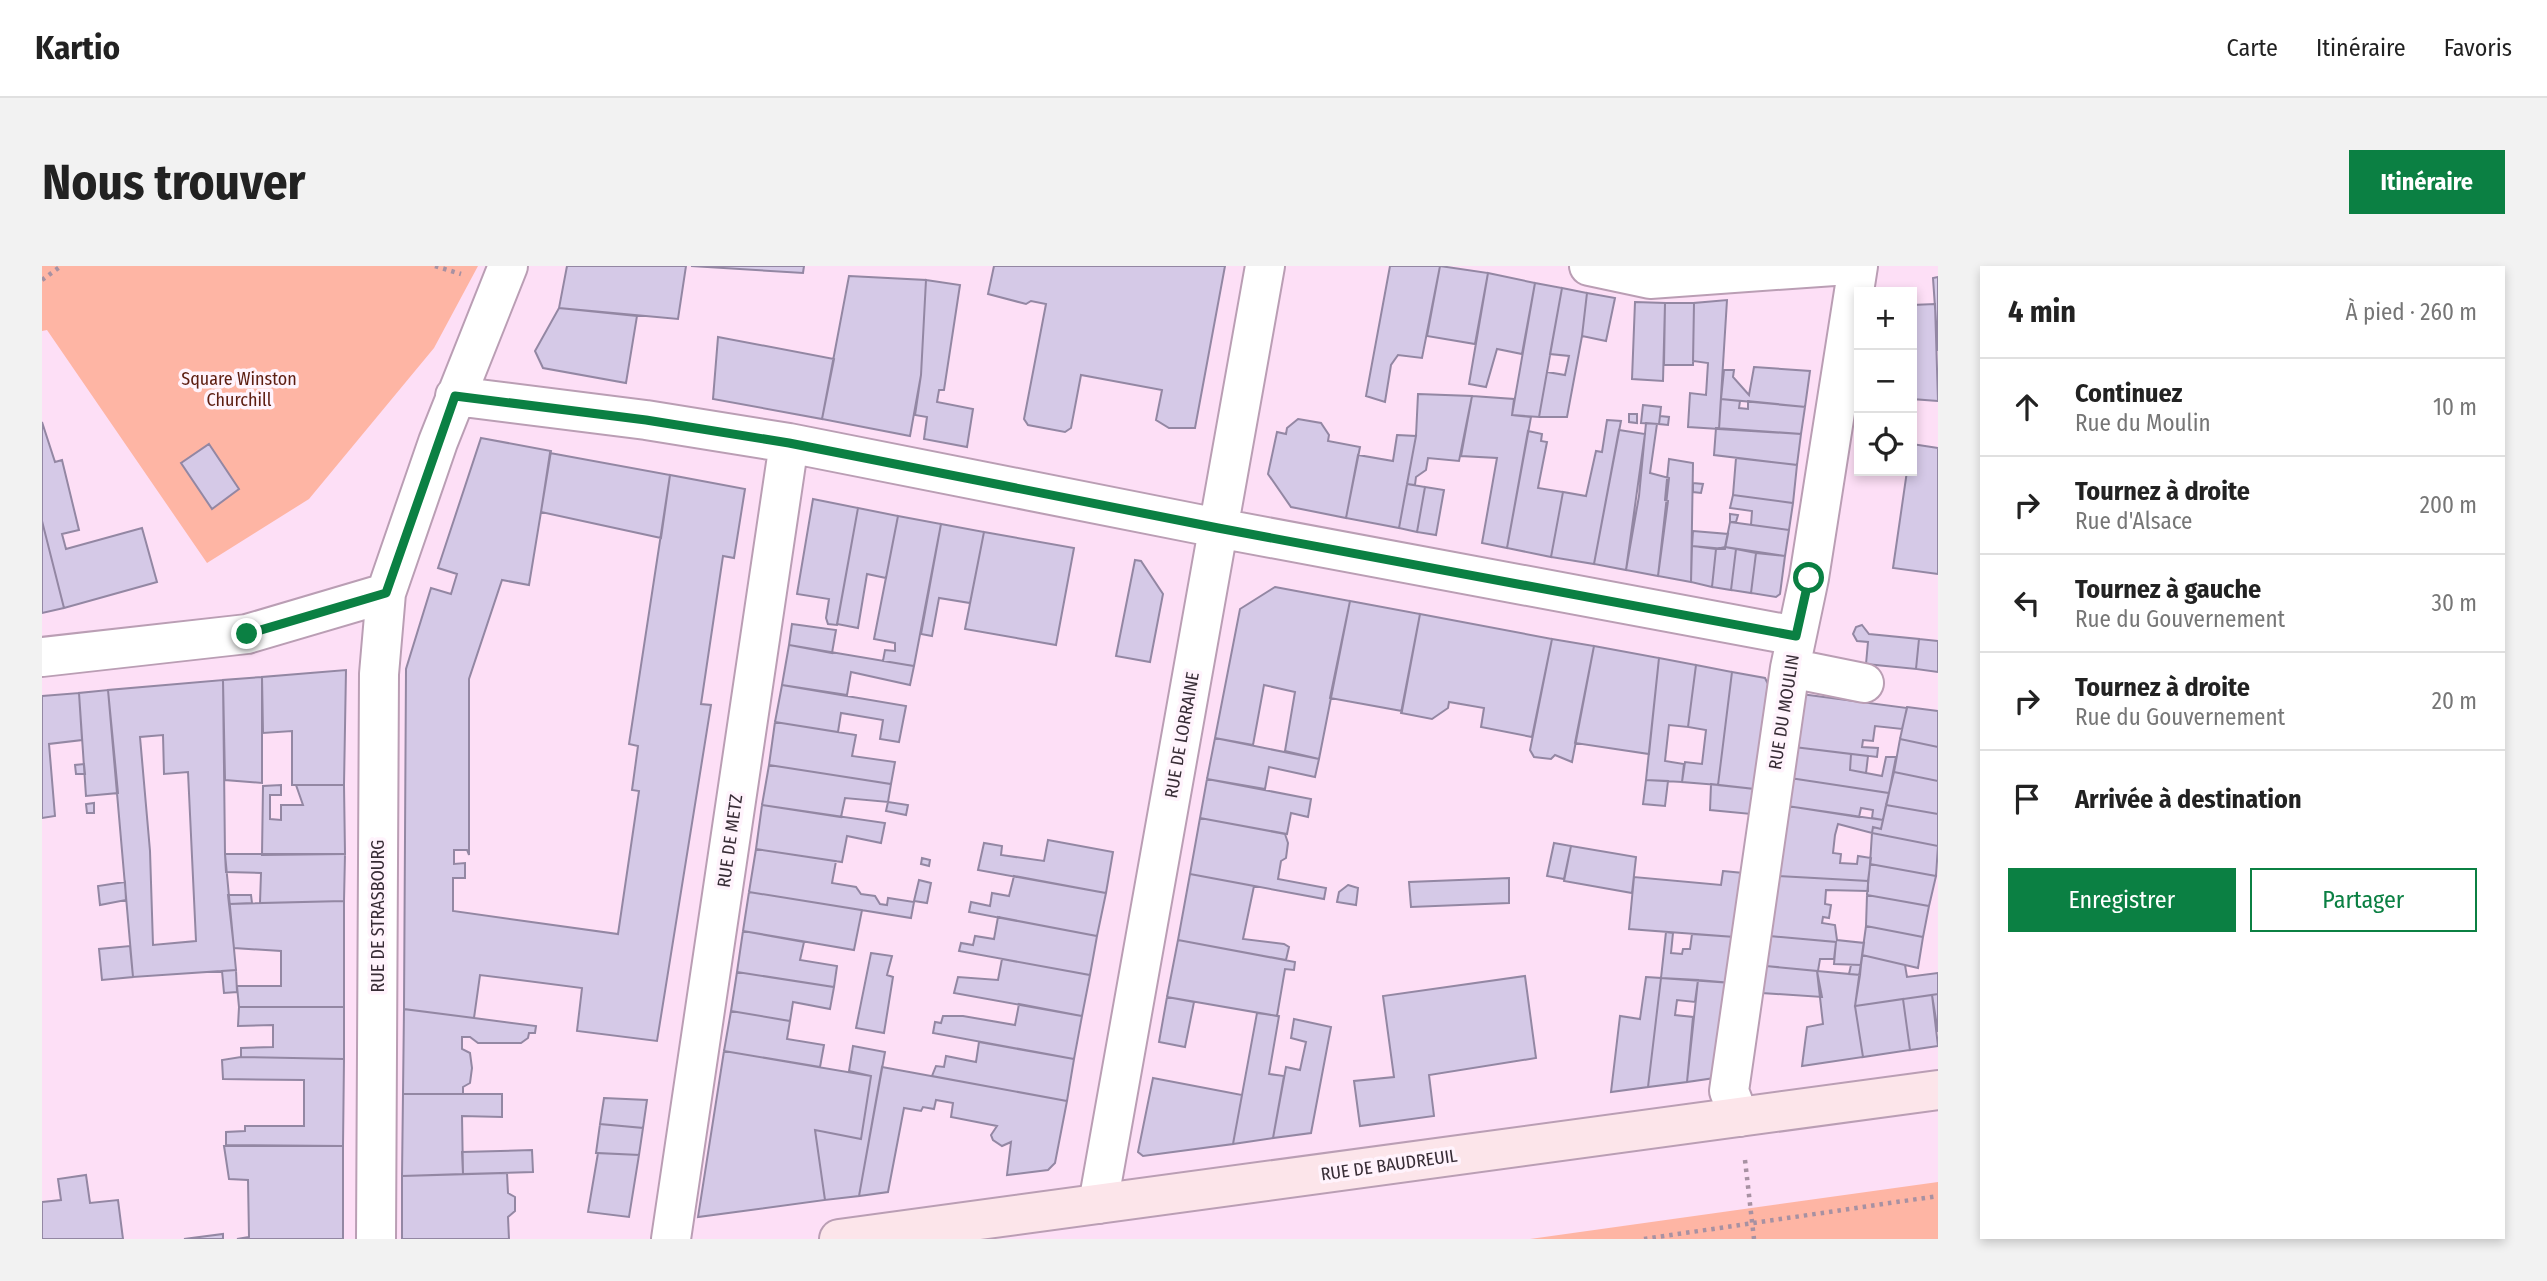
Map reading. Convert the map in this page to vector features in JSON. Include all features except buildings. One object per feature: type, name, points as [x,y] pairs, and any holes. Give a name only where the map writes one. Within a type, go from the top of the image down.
[{"type":"main road","name":"RUE DE BAUDREUIL","points":[[839,1239],[1938,1090]]},
{"type":"street","name":"RUE DE STRASBOURG","points":[[376,1239],[379,674],[386,593],[455,396],[508,266]]},
{"type":"street","name":"RUE DE LORRAINE","points":[[1098,1204],[1265,266]]},
{"type":"street","points":[[1589,266],[1650,279],[1833,266]]},
{"type":"street","name":"RUE DU MOULIN","points":[[1739,1117],[1729,1091],[1793,652],[1809,578],[1858,266]]},
{"type":"street","points":[[455,396],[646,420],[789,443],[1218,528],[1793,652],[1864,683]]},
{"type":"street","name":"RUE DE METZ","points":[[671,1239],[789,443]]},
{"type":"street","points":[[42,657],[247,634],[386,593]]},
{"type":"path","points":[[42,281],[61,266]]},
{"type":"path","points":[[435,266],[471,277]]},
{"type":"path","points":[[1739,1117],[1754,1239]]},
{"type":"path","points":[[1644,1239],[1938,1196]]},
{"type":"green space","name":"Square Winston Churchill","points":[[42,266],[478,266],[434,348],[309,499],[207,563],[47,330],[42,331]]},
{"type":"green space","points":[[1938,1182],[1938,1239],[1530,1239]]},
{"type":"route","points":[[247,634],[386,593],[455,396],[646,420],[789,443],[1218,528],[1796,636],[1809,578]]}]
